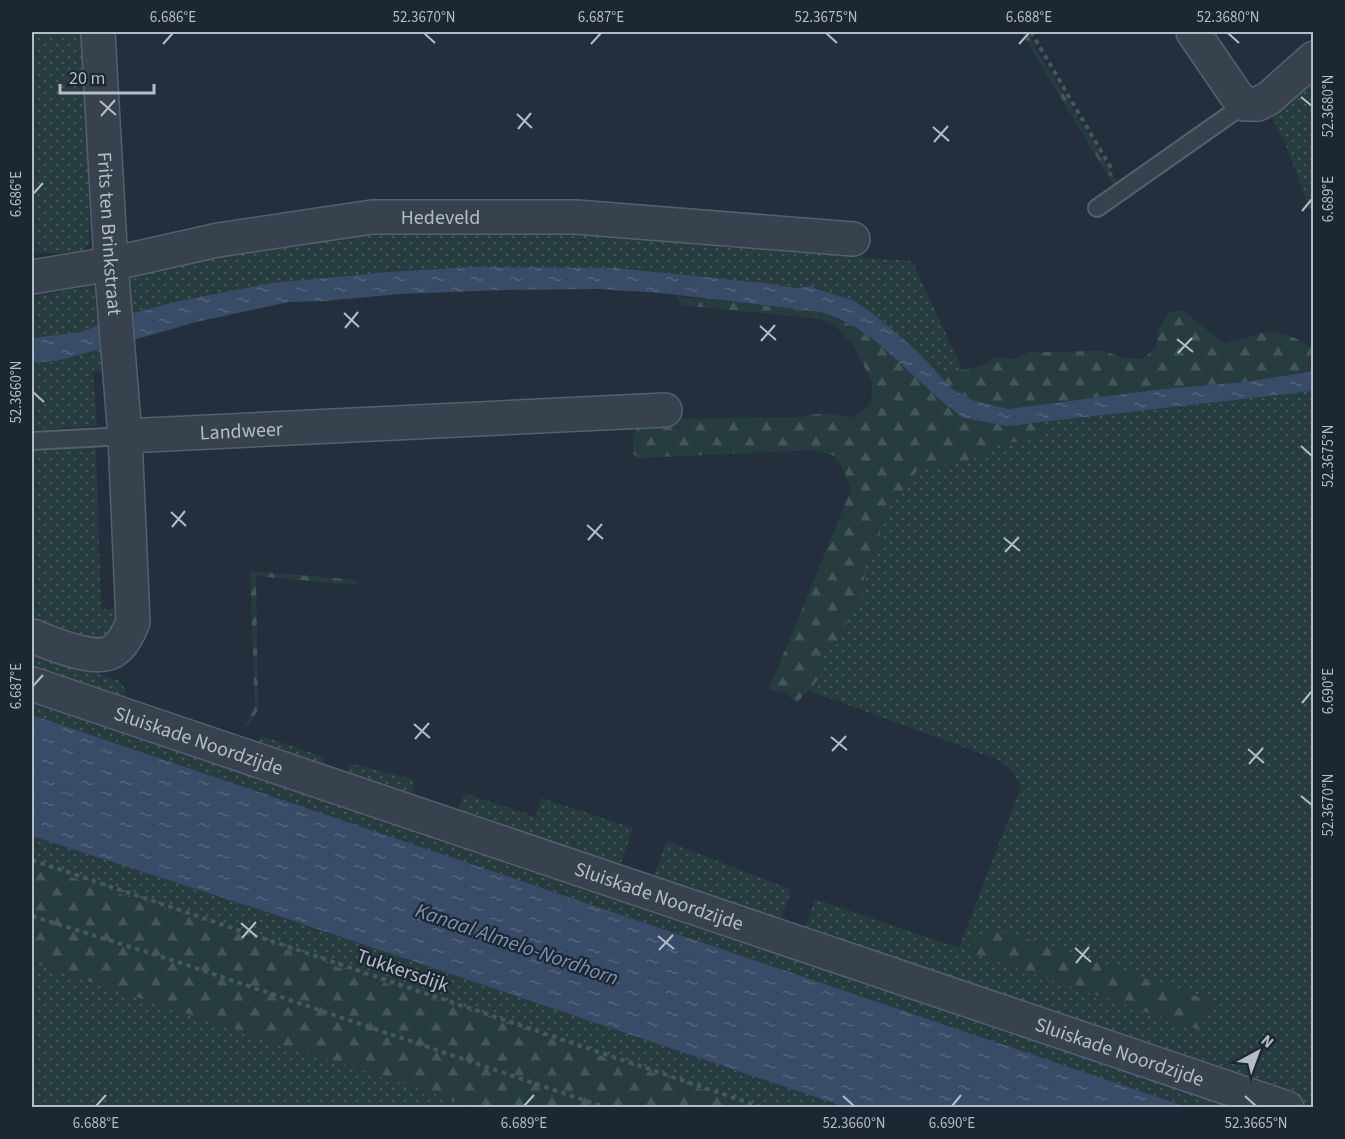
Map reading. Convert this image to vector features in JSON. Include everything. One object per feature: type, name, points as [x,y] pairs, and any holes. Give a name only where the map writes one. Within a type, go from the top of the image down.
[{"type":"street","name":"Frits ten Brinkstraat","points":[[98,32],[111,264],[124,436]]},
{"type":"street","points":[[1193,32],[1236,95],[1251,104],[1269,98],[1314,58]]},
{"type":"street","name":"Hedeveld","points":[[32,278],[111,264],[218,240],[372,217],[576,217],[853,239]]},
{"type":"street","name":"Landweer","points":[[124,436],[665,410]]},
{"type":"street","points":[[32,636],[81,653],[101,655],[115,651],[126,638],[133,622],[124,436]]},
{"type":"street","name":"Sluiskade Noordzijde","points":[[32,684],[1287,1107]]},
{"type":"lane","points":[[1097,208],[1251,104]]},
{"type":"lane","points":[[32,441],[124,436]]},
{"type":"path","points":[[1031,32],[1112,171]]},
{"type":"path","name":"Tukkersdijk","points":[[32,860],[764,1107]]},
{"type":"path","points":[[32,916],[178,962],[607,1107]]},
{"type":"green space","points":[[32,32],[83,32],[90,155],[89,243],[84,251],[32,253]]},
{"type":"green space","points":[[1021,32],[1026,32],[1117,182],[1113,184]]},
{"type":"green space","points":[[1313,79],[1313,219],[1286,145],[1270,113]]},
{"type":"green space","points":[[507,227],[808,250],[912,261],[963,371],[935,372],[917,351],[874,314],[812,286],[797,288],[617,268],[470,267],[271,283],[179,301],[129,314],[126,282],[130,277],[149,269],[304,239],[403,230]]},
{"type":"green space","points":[[89,286],[97,287],[101,306],[99,325],[81,332],[32,338],[32,297]]},
{"type":"green space","points":[[676,296],[821,312],[857,328],[878,343],[963,418],[1008,426],[1042,422],[1044,426],[1041,434],[1031,440],[999,443],[971,460],[916,471],[912,482],[892,501],[887,510],[879,530],[881,539],[878,551],[866,563],[862,596],[848,617],[840,642],[821,653],[819,677],[797,703],[785,693],[769,689],[851,490],[843,469],[835,456],[814,450],[639,458],[633,454],[633,436],[638,426],[676,419],[802,417],[823,414],[855,417],[871,403],[872,382],[855,348],[836,327],[821,319],[681,305]]},
{"type":"green space","points":[[1183,310],[1224,344],[1269,331],[1295,338],[1313,348],[1313,371],[1245,382],[1163,389],[1009,409],[972,400],[951,388],[935,372],[974,368],[995,357],[1016,359],[1030,352],[1105,351],[1122,358],[1142,359],[1156,348],[1158,331],[1168,313]]},
{"type":"green space","points":[[101,349],[104,370],[93,372],[97,426],[32,430],[32,363],[56,361]]},
{"type":"green space","points":[[1313,391],[1313,1107],[802,934],[815,899],[959,948],[1020,789],[1015,775],[996,759],[785,682],[893,472],[1008,426]],"holes":[[[971,941],[1128,974],[1211,1001],[1199,1030],[967,951]]]},
{"type":"green space","points":[[96,445],[101,609],[116,609],[117,615],[112,629],[95,642],[32,624],[32,449]]},
{"type":"green space","points":[[250,571],[357,580],[356,585],[256,576],[258,710],[244,728],[255,707]]},
{"type":"green space","points":[[32,651],[119,681],[125,689],[126,700],[32,675]]},
{"type":"green space","points":[[32,699],[1246,1107],[1187,1107],[32,715]]},
{"type":"green space","points":[[262,736],[324,757],[323,774],[254,750]]},
{"type":"green space","points":[[349,763],[415,780],[412,804],[347,782]]},
{"type":"green space","points":[[464,793],[536,817],[541,798],[633,828],[617,875],[456,820]]},
{"type":"green space","points":[[32,836],[273,914],[845,1107],[754,1107],[32,864]]},
{"type":"green space","points":[[667,841],[792,890],[777,927],[650,884]]},
{"type":"green space","points":[[32,864],[754,1107],[475,1107],[32,963]]},
{"type":"green space","points":[[986,932],[1010,933],[1211,1001],[1200,1030],[966,951],[971,941]]},
{"type":"green space","points":[[32,963],[475,1107],[32,1107]]},
{"type":"water","points":[[470,267],[617,268],[797,288],[812,286],[852,300],[874,314],[917,351],[951,388],[972,400],[1009,409],[1163,389],[1245,382],[1313,371],[1313,391],[1008,426],[963,418],[878,343],[857,328],[821,312],[661,293],[598,289],[399,294],[289,302],[196,322],[130,341],[129,314],[179,301],[271,283]]},
{"type":"water","points":[[99,325],[101,349],[56,361],[32,363],[32,338],[81,332]]},
{"type":"water","name":"Kanaal Almelo-Nordhorn","points":[[32,715],[1187,1107],[845,1107],[273,914],[32,836]]}]
